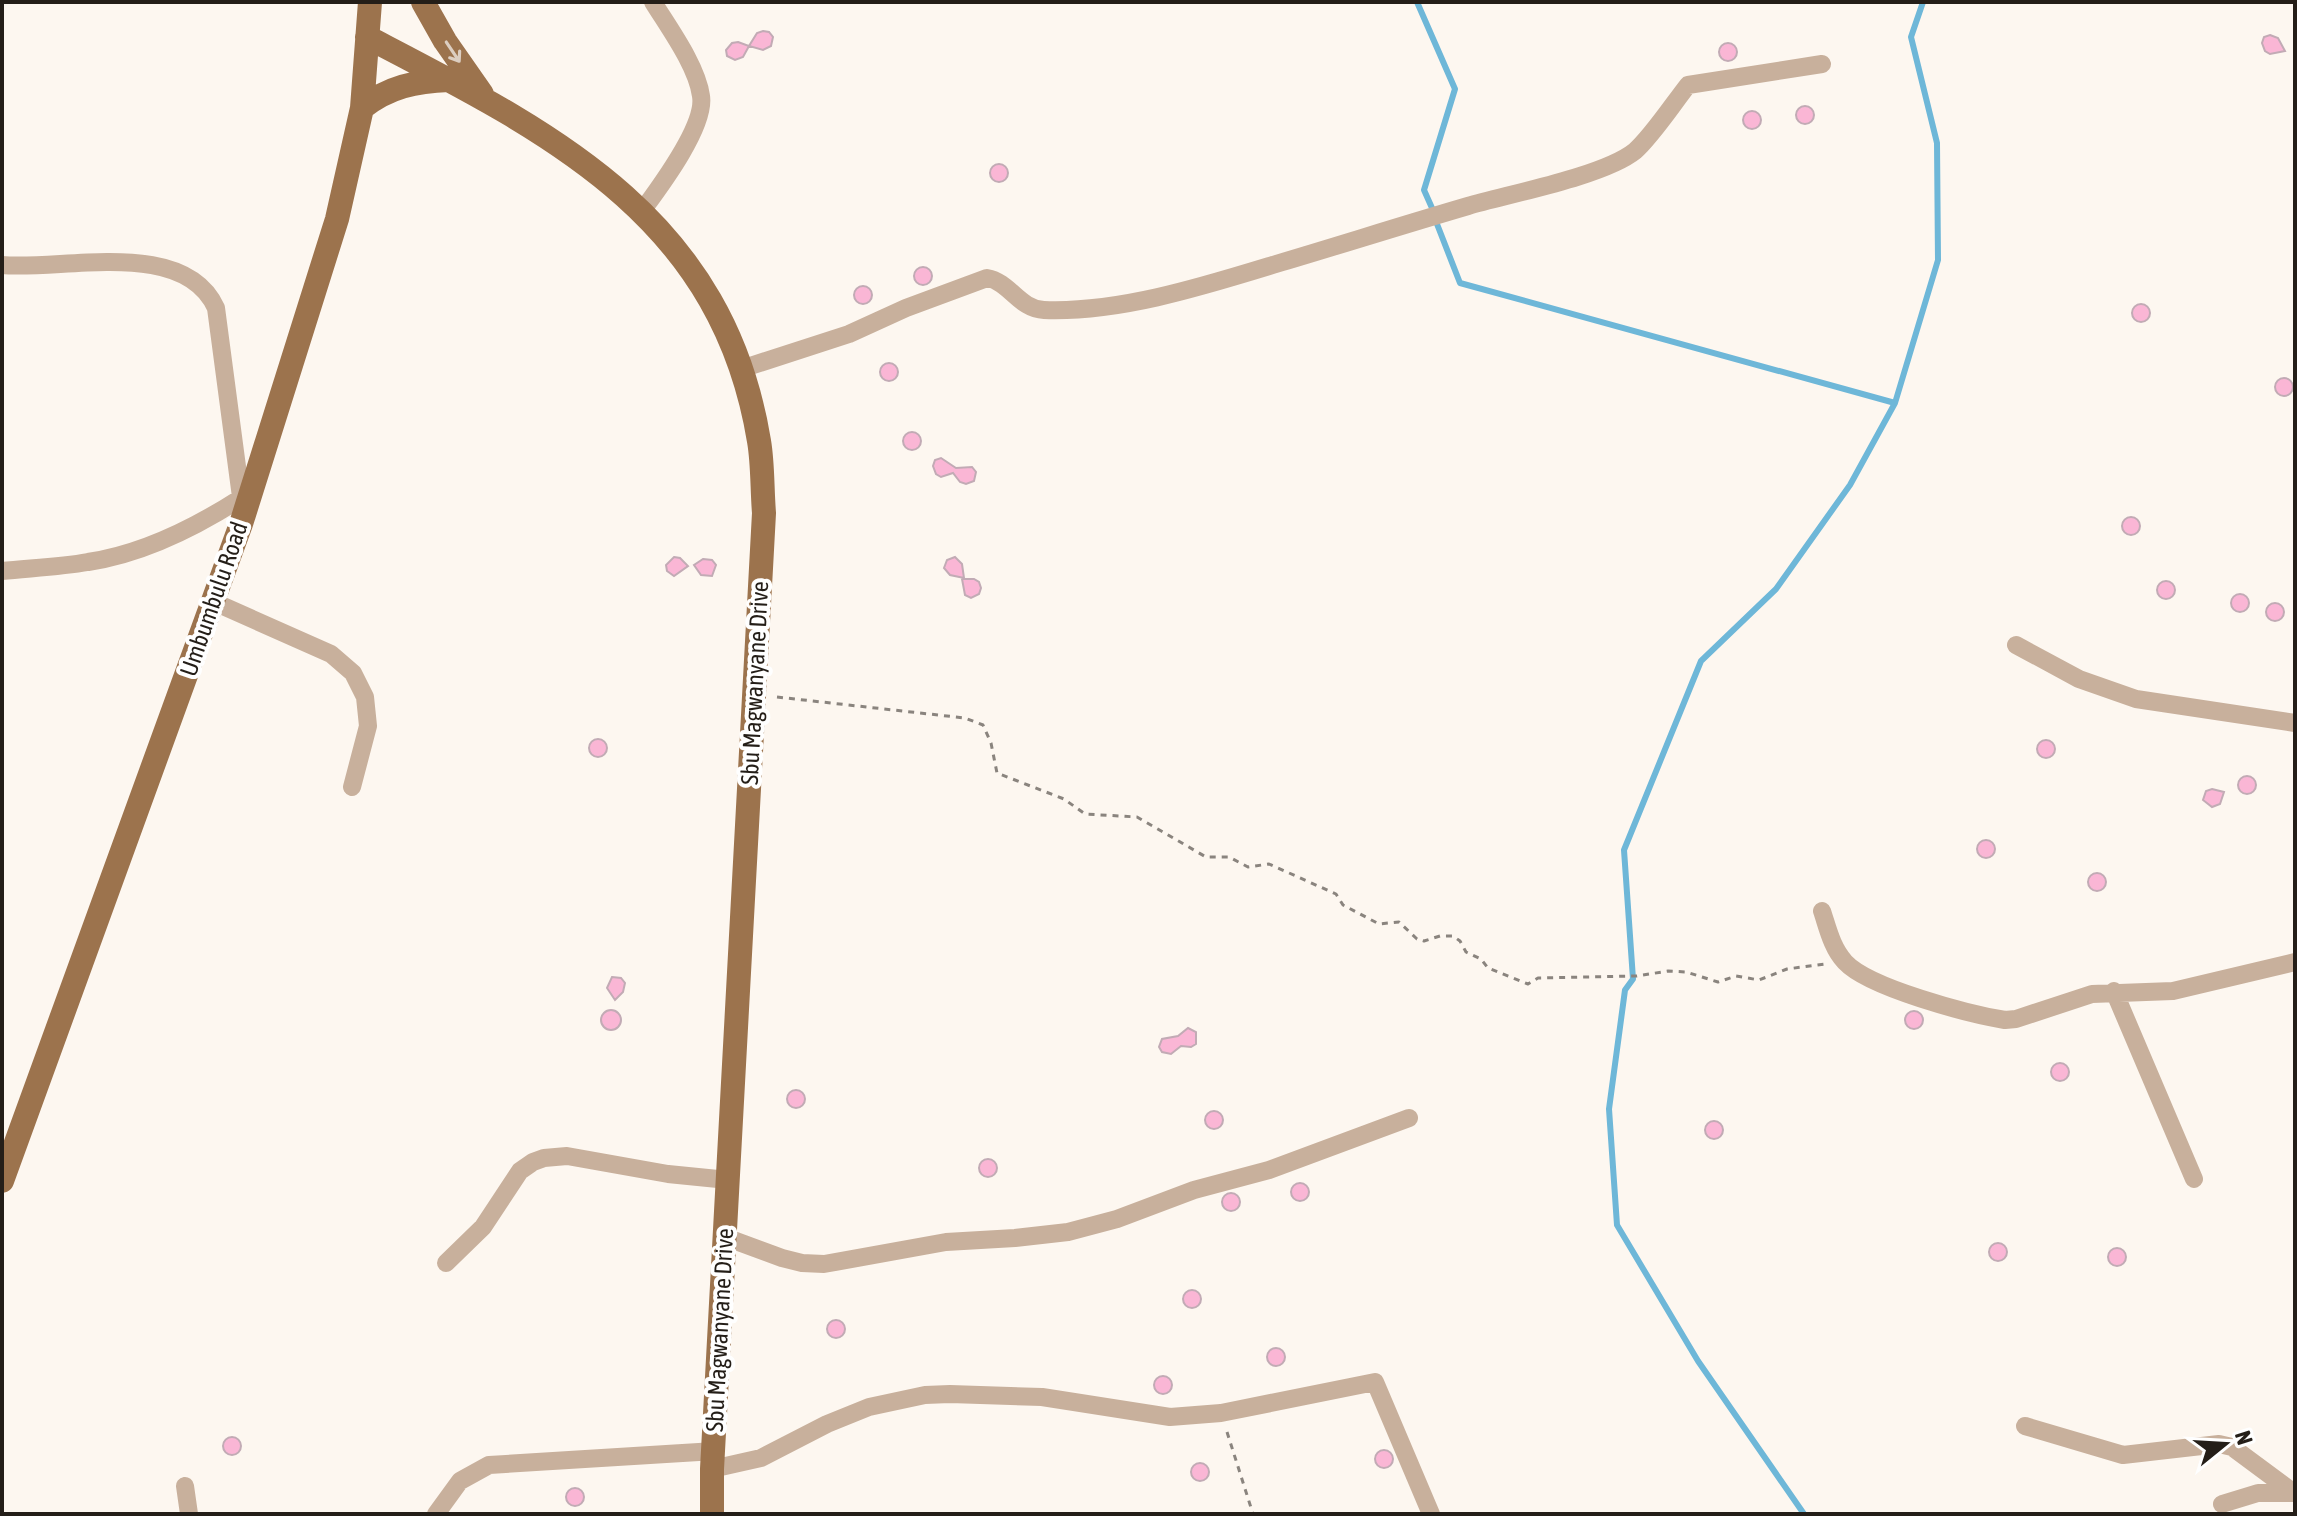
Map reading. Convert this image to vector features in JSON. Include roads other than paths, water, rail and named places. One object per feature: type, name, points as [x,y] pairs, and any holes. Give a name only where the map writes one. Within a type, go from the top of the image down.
[{"type":"main road","name":"Umbumbulu Road","points":[[2,1181],[214,602],[242,506],[337,219],[362,108],[370,2]]},
{"type":"main road","points":[[423,2],[445,41],[486,100]]},
{"type":"main road","name":"Sbu Magwanyane Drive","points":[[367,37],[486,100],[558,143],[609,181],[642,211],[682,256],[703,289],[741,369],[760,442],[764,513],[712,1514]]},
{"type":"main road","points":[[362,108],[397,87],[423,81],[449,80]]},
{"type":"street","points":[[642,211],[679,156],[702,106],[697,81],[653,2]]},
{"type":"street","points":[[741,369],[849,334],[975,281],[993,279],[1024,305],[1045,310],[1177,293],[1233,279],[1465,207],[1601,169],[1634,151],[1688,85],[1822,64]]},
{"type":"street","points":[[2,265],[98,261],[126,263],[186,275],[200,284],[216,308],[242,506],[115,556],[90,562],[2,571]]},
{"type":"street","points":[[214,602],[331,654],[353,673],[365,697],[368,726],[352,787]]},
{"type":"street","points":[[2016,645],[2079,679],[2125,696],[2176,707],[2295,723]]},
{"type":"street","points":[[1822,911],[1833,944],[1845,962],[1857,972],[1878,983],[2005,1020],[2092,994],[2173,991],[2295,962]]},
{"type":"street","points":[[2114,991],[2194,1179]]},
{"type":"street","points":[[725,1237],[782,1258],[824,1264],[946,1242],[1068,1232],[1117,1219],[1194,1190],[1269,1170],[1409,1118]]},
{"type":"street","points":[[446,1263],[483,1227],[520,1171],[544,1158],[567,1156],[668,1174],[728,1180]]},
{"type":"street","points":[[436,1514],[460,1481],[489,1465],[761,1458],[827,1424],[869,1407],[925,1395],[1042,1397],[1170,1417],[1221,1413],[1375,1382],[1431,1514]]},
{"type":"street","points":[[2025,1426],[2123,1455],[2219,1444],[2232,1447],[2294,1493]]},
{"type":"street","points":[[185,1486],[189,1514]]},
{"type":"street","points":[[2222,1504],[2258,1493],[2294,1493]]},
{"type":"waterway","points":[[1417,2],[1455,89],[1424,190],[1432,208]]},
{"type":"waterway","points":[[1804,1514],[1698,1361],[1617,1225],[1609,1109],[1625,990],[1633,979],[1624,850],[1701,661],[1776,589],[1850,485],[1895,403],[1938,260],[1937,143],[1911,37],[1923,2]]},
{"type":"waterway","points":[[1437,224],[1460,283],[1895,403]]}]
